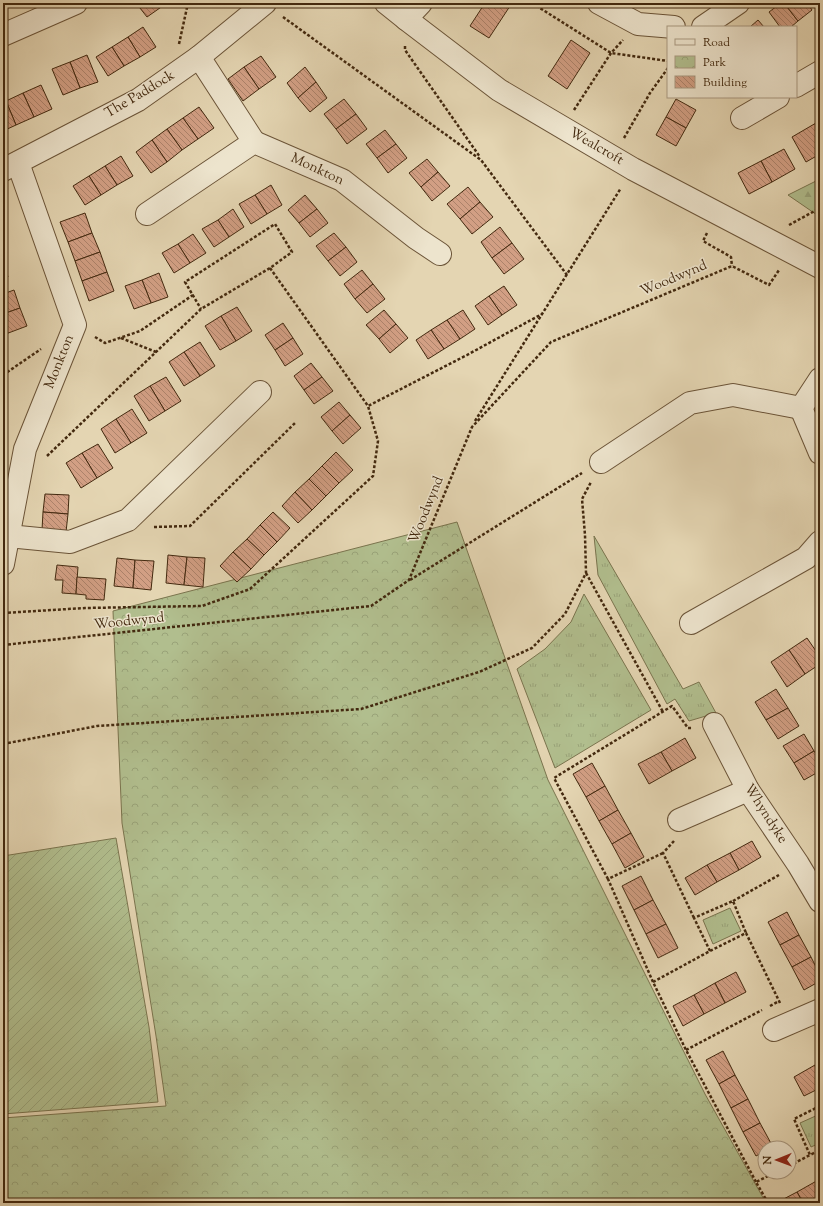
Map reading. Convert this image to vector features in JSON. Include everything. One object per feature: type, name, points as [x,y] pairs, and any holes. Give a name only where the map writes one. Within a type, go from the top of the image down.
[{"type":"street","points":[[3,35],[76,3]]},
{"type":"street","name":"The Paddock","points":[[11,166],[138,100],[199,58],[265,3]]},
{"type":"street","name":"Wealcroft","points":[[386,3],[406,20],[499,90],[632,169],[820,267]]},
{"type":"street","points":[[406,20],[421,3]]},
{"type":"street","points":[[599,3],[638,24],[667,26]]},
{"type":"street","points":[[704,26],[738,3]]},
{"type":"street","points":[[147,214],[254,142],[199,58]]},
{"type":"street","points":[[797,85],[820,72]]},
{"type":"street","points":[[742,118],[776,98]]},
{"type":"street","name":"Monkton","points":[[254,142],[342,180],[416,238],[440,254]]},
{"type":"street","name":"Monkton","points":[[3,564],[25,449],[75,325],[11,166]]},
{"type":"street","points":[[802,408],[820,379]]},
{"type":"street","points":[[8,536],[70,542],[128,520],[260,392]]},
{"type":"street","points":[[601,462],[690,403],[733,395],[802,408]]},
{"type":"street","points":[[802,408],[820,454]]},
{"type":"street","points":[[691,623],[806,558],[820,542]]},
{"type":"street","name":"Whyndyke","points":[[714,724],[748,790],[798,864],[820,901]]},
{"type":"street","points":[[679,820],[748,790]]},
{"type":"street","points":[[782,1026],[820,1010]]},
{"type":"path","points":[[173,76],[188,3]]},
{"type":"path","points":[[265,3],[481,160]]},
{"type":"path","points":[[532,3],[611,53],[667,61]]},
{"type":"path","points":[[406,20],[405,50],[481,160],[566,275]]},
{"type":"path","points":[[562,128],[611,53],[638,24]]},
{"type":"path","points":[[613,157],[650,93],[667,69]]},
{"type":"path","points":[[472,427],[632,169]]},
{"type":"path","points":[[765,238],[820,208]]},
{"type":"path","points":[[47,456],[201,308],[270,268],[292,252],[275,224],[185,282],[201,308]]},
{"type":"path","points":[[704,241],[731,257],[732,266],[769,285],[792,252]]},
{"type":"path","name":"Woodwynd","points":[[3,645],[371,606],[409,580],[472,427],[552,342],[732,266]]},
{"type":"path","points":[[3,613],[85,608],[202,606],[250,589],[373,476],[378,441],[368,406],[270,268]]},
{"type":"path","points":[[75,325],[105,343],[140,331],[193,295]]},
{"type":"path","points":[[368,406],[542,314]]},
{"type":"path","points":[[121,338],[156,352]]},
{"type":"path","points":[[3,375],[44,347]]},
{"type":"path","points":[[128,520],[148,527],[190,526],[295,423]]},
{"type":"path","points":[[601,462],[582,499],[586,573],[663,712]]},
{"type":"path","points":[[409,580],[601,462]]},
{"type":"path","points":[[3,744],[97,726],[361,709],[479,672],[532,648],[566,614],[586,573]]},
{"type":"path","points":[[714,724],[688,728],[672,706],[554,778],[608,879],[653,982],[686,1050],[768,1203]]},
{"type":"path","points":[[608,879],[663,853],[674,841],[679,820]]},
{"type":"path","points":[[663,853],[710,951]]},
{"type":"path","points":[[694,918],[733,901],[798,864]]},
{"type":"path","points":[[733,901],[746,933],[779,1001],[782,1026]]},
{"type":"path","points":[[653,982],[746,933]]},
{"type":"path","points":[[686,1050],[779,1001]]},
{"type":"path","points":[[810,1155],[794,1119],[820,1106]]},
{"type":"path","points":[[797,1162],[820,1150]]},
{"type":"path","points":[[756,1182],[760,1180]]},
{"type":"green space","points":[[820,179],[820,217],[788,195]]},
{"type":"green space","points":[[457,522],[548,780],[705,1094],[766,1203],[3,1203],[3,1118],[166,1106],[122,823],[113,611]]},
{"type":"green space","points":[[594,536],[683,689],[699,682],[716,713],[689,721],[675,699],[667,704],[598,575]]},
{"type":"green space","points":[[584,594],[651,710],[555,768],[517,669],[545,649],[571,622]]},
{"type":"green space","points":[[116,838],[149,1027],[158,1102],[3,1114],[3,856]]},
{"type":"green space","points":[[730,908],[741,931],[713,944],[703,920]]},
{"type":"green space","points":[[820,1114],[820,1143],[811,1147],[800,1123]]},
{"type":"building","points":[[136,3],[167,3],[147,17]]},
{"type":"building","points":[[485,3],[512,3],[489,38],[470,26]]},
{"type":"building","points":[[781,3],[784,3],[798,21],[792,26],[779,26],[769,12]]},
{"type":"building","points":[[784,3],[807,3],[812,10],[798,21]]},
{"type":"building","points":[[758,20],[763,26],[751,26]]},
{"type":"building","points":[[143,27],[156,47],[140,57],[128,37]]},
{"type":"building","points":[[128,37],[140,57],[124,66],[112,47]]},
{"type":"building","points":[[571,40],[590,53],[567,89],[548,76]]},
{"type":"building","points":[[112,47],[124,66],[108,76],[96,57]]},
{"type":"building","points":[[87,55],[98,82],[80,88],[70,62]]},
{"type":"building","points":[[261,56],[276,77],[259,89],[244,67]]},
{"type":"building","points":[[70,62],[80,88],[63,95],[52,69]]},
{"type":"building","points":[[244,67],[259,89],[243,101],[228,79]]},
{"type":"building","points":[[305,67],[316,82],[298,98],[287,83]]},
{"type":"building","points":[[316,82],[327,98],[310,112],[298,98]]},
{"type":"building","points":[[41,85],[52,109],[34,117],[23,93]]},
{"type":"building","points":[[23,93],[34,117],[16,125],[6,101]]},
{"type":"building","points":[[344,99],[356,114],[336,129],[324,114]]},
{"type":"building","points":[[676,99],[696,110],[686,128],[666,117]]},
{"type":"building","points":[[6,101],[16,125],[3,131],[3,102]]},
{"type":"building","points":[[199,107],[214,128],[198,139],[183,118]]},
{"type":"building","points":[[356,114],[367,129],[347,144],[336,129]]},
{"type":"building","points":[[666,117],[686,128],[676,146],[656,135]]},
{"type":"building","points":[[183,118],[198,139],[182,150],[167,129]]},
{"type":"building","points":[[816,123],[820,130],[820,154],[806,162],[792,137]]},
{"type":"building","points":[[167,129],[182,150],[167,162],[152,140]]},
{"type":"building","points":[[385,130],[396,144],[377,158],[366,144]]},
{"type":"building","points":[[152,140],[167,162],[151,173],[136,152]]},
{"type":"building","points":[[396,144],[407,158],[388,173],[377,158]]},
{"type":"building","points":[[784,149],[795,169],[772,182],[761,161]]},
{"type":"building","points":[[121,156],[133,176],[117,185],[105,166]]},
{"type":"building","points":[[427,159],[438,172],[421,187],[409,173]]},
{"type":"building","points":[[761,161],[772,182],[749,194],[738,173]]},
{"type":"building","points":[[105,166],[117,185],[101,195],[89,176]]},
{"type":"building","points":[[438,172],[450,186],[432,201],[421,187]]},
{"type":"building","points":[[89,176],[101,195],[85,205],[73,186]]},
{"type":"building","points":[[271,185],[282,205],[267,214],[255,195]]},
{"type":"building","points":[[468,187],[480,202],[460,219],[447,204]]},
{"type":"building","points":[[255,195],[267,214],[251,224],[239,204]]},
{"type":"building","points":[[305,195],[317,209],[299,223],[288,210]]},
{"type":"building","points":[[480,202],[493,217],[472,234],[460,219]]},
{"type":"building","points":[[233,209],[244,227],[229,237],[218,220]]},
{"type":"building","points":[[317,209],[328,223],[310,237],[299,223]]},
{"type":"building","points":[[85,213],[92,233],[68,242],[60,222]]},
{"type":"building","points":[[218,220],[229,237],[214,247],[202,229]]},
{"type":"building","points":[[500,227],[512,243],[492,258],[481,242]]},
{"type":"building","points":[[92,233],[100,252],[75,261],[68,242]]},
{"type":"building","points":[[334,233],[346,247],[328,261],[316,246]]},
{"type":"building","points":[[193,234],[206,253],[190,263],[178,244]]},
{"type":"building","points":[[512,243],[524,259],[504,274],[492,258]]},
{"type":"building","points":[[178,244],[190,263],[174,273],[162,253]]},
{"type":"building","points":[[346,247],[357,262],[340,276],[328,261]]},
{"type":"building","points":[[100,252],[107,272],[82,281],[75,261]]},
{"type":"building","points":[[3,260],[8,277],[3,278]]},
{"type":"building","points":[[362,270],[373,284],[355,299],[344,284]]},
{"type":"building","points":[[107,272],[114,291],[89,301],[82,281]]},
{"type":"building","points":[[159,273],[168,297],[151,303],[142,280]]},
{"type":"building","points":[[142,280],[151,303],[134,309],[125,286]]},
{"type":"building","points":[[373,284],[385,299],[367,313],[355,299]]},
{"type":"building","points":[[504,286],[517,305],[502,315],[489,296]]},
{"type":"building","points":[[14,290],[20,308],[3,314],[3,294]]},
{"type":"building","points":[[489,296],[502,315],[488,325],[475,306]]},
{"type":"building","points":[[237,307],[252,331],[236,341],[221,316]]},
{"type":"building","points":[[20,308],[27,326],[3,335],[3,314]]},
{"type":"building","points":[[384,310],[396,324],[379,339],[366,325]]},
{"type":"building","points":[[463,310],[475,329],[460,339],[447,320]]},
{"type":"building","points":[[221,316],[236,341],[220,350],[205,326]]},
{"type":"building","points":[[447,320],[460,339],[444,349],[431,330]]},
{"type":"building","points":[[283,323],[293,338],[275,350],[265,335]]},
{"type":"building","points":[[396,324],[408,338],[390,353],[379,339]]},
{"type":"building","points":[[431,330],[444,349],[428,359],[416,340]]},
{"type":"building","points":[[293,338],[303,354],[285,366],[275,350]]},
{"type":"building","points":[[200,342],[215,366],[200,376],[184,352]]},
{"type":"building","points":[[184,352],[200,376],[184,386],[169,362]]},
{"type":"building","points":[[311,363],[322,377],[304,390],[294,376]]},
{"type":"building","points":[[166,377],[181,401],[165,411],[150,386]]},
{"type":"building","points":[[322,377],[333,391],[314,404],[304,390]]},
{"type":"building","points":[[150,386],[165,411],[149,421],[134,396]]},
{"type":"building","points":[[339,402],[350,415],[332,431],[321,417]]},
{"type":"building","points":[[132,409],[147,433],[131,443],[116,419]]},
{"type":"building","points":[[350,415],[361,428],[343,444],[332,431]]},
{"type":"building","points":[[116,419],[131,443],[115,453],[101,429]]},
{"type":"building","points":[[98,444],[113,468],[97,478],[82,453]]},
{"type":"building","points":[[336,452],[353,470],[339,483],[322,466]]},
{"type":"building","points":[[82,453],[97,478],[81,488],[66,463]]},
{"type":"building","points":[[322,466],[339,483],[326,496],[309,479]]},
{"type":"building","points":[[309,479],[326,496],[312,510],[295,492]]},
{"type":"building","points":[[295,492],[312,510],[298,523],[282,506]]},
{"type":"building","points":[[45,494],[69,495],[68,514],[43,512]]},
{"type":"building","points":[[43,512],[68,514],[66,532],[42,530]]},
{"type":"building","points":[[273,512],[290,528],[277,542],[260,525]]},
{"type":"building","points":[[260,525],[277,542],[264,555],[247,539]]},
{"type":"building","points":[[247,539],[264,555],[251,569],[233,552]]},
{"type":"building","points":[[233,552],[251,569],[237,582],[220,566]]},
{"type":"building","points":[[168,555],[187,557],[184,585],[166,583]]},
{"type":"building","points":[[187,557],[205,558],[203,587],[184,585]]},
{"type":"building","points":[[117,558],[135,560],[133,588],[114,586]]},
{"type":"building","points":[[135,560],[154,561],[151,590],[133,588]]},
{"type":"building","points":[[57,565],[78,567],[76,594],[62,593],[63,580],[55,580]]},
{"type":"building","points":[[77,577],[106,579],[104,600],[86,599],[86,595],[76,594]]},
{"type":"building","points":[[807,638],[820,657],[820,664],[805,674],[789,650]]},
{"type":"building","points":[[789,650],[805,674],[787,687],[771,662]]},
{"type":"building","points":[[776,689],[788,708],[766,720],[755,702]]},
{"type":"building","points":[[788,708],[799,726],[778,739],[766,720]]},
{"type":"building","points":[[804,734],[814,751],[794,763],[783,746]]},
{"type":"building","points":[[685,738],[696,758],[672,771],[661,752]]},
{"type":"building","points":[[814,751],[820,760],[820,771],[804,780],[794,763]]},
{"type":"building","points":[[661,752],[672,771],[649,784],[638,764]]},
{"type":"building","points":[[592,763],[605,786],[586,797],[573,774]]},
{"type":"building","points":[[605,786],[618,810],[599,821],[586,797]]},
{"type":"building","points":[[618,810],[631,833],[612,844],[599,821]]},
{"type":"building","points":[[631,833],[644,857],[625,868],[612,844]]},
{"type":"building","points":[[752,841],[761,857],[739,870],[730,853]]},
{"type":"building","points":[[730,853],[739,870],[717,882],[707,865]]},
{"type":"building","points":[[707,865],[717,882],[695,895],[685,878]]},
{"type":"building","points":[[641,876],[653,900],[634,910],[622,886]]},
{"type":"building","points":[[653,900],[666,924],[646,934],[634,910]]},
{"type":"building","points":[[787,912],[799,935],[780,945],[768,922]]},
{"type":"building","points":[[666,924],[678,948],[658,958],[646,934]]},
{"type":"building","points":[[799,935],[811,957],[792,967],[780,945]]},
{"type":"building","points":[[811,957],[820,975],[820,981],[804,990],[792,967]]},
{"type":"building","points":[[736,972],[746,992],[725,1003],[715,983]]},
{"type":"building","points":[[715,983],[725,1003],[704,1014],[694,995]]},
{"type":"building","points":[[694,995],[704,1014],[683,1026],[673,1006]]},
{"type":"building","points":[[723,1051],[735,1075],[719,1084],[706,1060]]},
{"type":"building","points":[[820,1063],[820,1075],[815,1065]]},
{"type":"building","points":[[815,1065],[820,1075],[820,1088],[804,1096],[794,1077]]},
{"type":"building","points":[[735,1075],[748,1099],[731,1108],[719,1084]]},
{"type":"building","points":[[748,1099],[760,1123],[743,1132],[731,1108]]},
{"type":"building","points":[[760,1123],[769,1140],[757,1140],[756,1156],[743,1132]]},
{"type":"building","points":[[820,1179],[820,1203],[803,1203],[797,1192]]},
{"type":"building","points":[[797,1192],[803,1203],[776,1203]]}]
